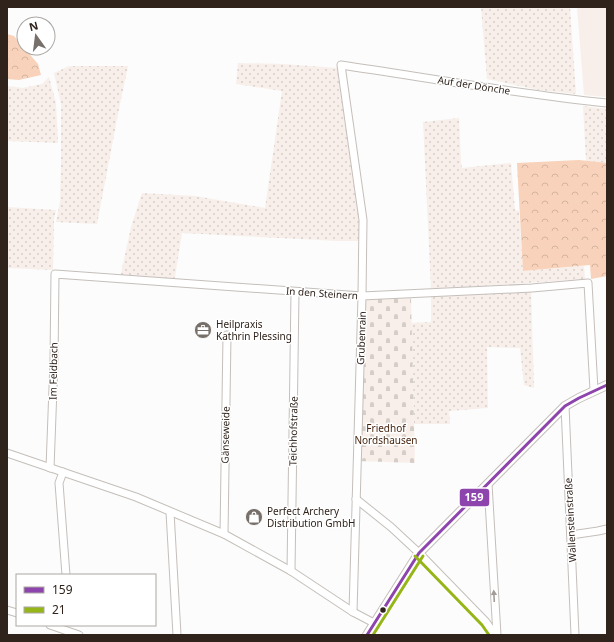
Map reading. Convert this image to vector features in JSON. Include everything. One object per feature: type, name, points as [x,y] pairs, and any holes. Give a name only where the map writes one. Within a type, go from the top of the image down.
[{"type":"street","name":"Auf der Dönche","points":[[341,65],[542,95],[607,103]]},
{"type":"street","name":"Grubenrain","points":[[341,65],[363,220],[352,612]]},
{"type":"street","name":"In den Steinern","points":[[55,274],[362,296],[532,288],[588,283],[594,390]]},
{"type":"street","name":"Im Feldbach","points":[[50,468],[54,361],[55,274]]},
{"type":"street","name":"Teichhofstraße","points":[[291,571],[295,292]]},
{"type":"street","name":"Gänseweide","points":[[224,534],[227,335]]},
{"type":"street","points":[[367,635],[419,553],[565,406],[594,390],[607,385]]},
{"type":"street","name":"Wallensteinstraße","points":[[565,406],[575,635]]},
{"type":"street","points":[[7,453],[136,496],[170,512],[224,534],[291,571],[352,612],[374,623]]},
{"type":"street","points":[[63,472],[59,483],[66,574]]},
{"type":"street","points":[[488,484],[496,635]]},
{"type":"street","points":[[356,499],[391,527],[419,553],[486,622],[496,635]]},
{"type":"street","points":[[170,512],[177,635]]},
{"type":"street","points":[[571,535],[607,529]]},
{"type":"street","points":[[53,626],[79,635]]},
{"type":"green space","points":[[481,7],[570,7],[576,94],[539,90],[487,79]]},
{"type":"green space","points":[[577,7],[607,7],[607,97],[584,95]]},
{"type":"green space","points":[[7,34],[14,36],[16,38],[16,56],[31,56],[38,64],[41,75],[19,80],[7,79]]},
{"type":"green space","points":[[238,63],[283,64],[337,68],[363,241],[182,233],[174,283],[120,278],[131,227],[142,193],[195,196],[265,208],[282,91],[236,84]]},
{"type":"green space","points":[[69,66],[128,66],[97,224],[56,222],[60,202],[61,104],[54,73]]},
{"type":"green space","points":[[49,77],[56,103],[58,143],[7,141],[7,86],[23,88],[42,84]]},
{"type":"green space","points":[[583,106],[607,109],[607,163],[586,161]]},
{"type":"green space","points":[[459,118],[462,168],[511,163],[515,210],[519,211],[523,271],[584,266],[585,279],[440,289],[431,288],[423,122]]},
{"type":"green space","points":[[579,160],[607,163],[607,276],[591,279],[590,265],[523,271],[517,163]]},
{"type":"green space","points":[[7,207],[56,210],[54,219],[53,270],[7,268]]},
{"type":"green space","points":[[531,290],[534,388],[524,385],[520,348],[487,347],[488,408],[449,411],[450,424],[414,424],[411,323],[431,322],[431,297]]},
{"type":"green space","name":"Friedhof Nordshausen","points":[[362,296],[411,298],[415,463],[357,461]]},
{"type":"transit line","name":"159","points":[[367,635],[419,553],[565,406],[607,385]]},
{"type":"transit line","name":"21","points":[[415,556],[482,625],[489,635]]},
{"type":"transit line","name":"21","points":[[373,635],[423,556]]},
{"type":"place","name":"Heilpraxis Kathrin Plessing","points":[[203,330]]},
{"type":"place","name":"Perfect Archery Distribution GmbH","points":[[254,517]]}]
